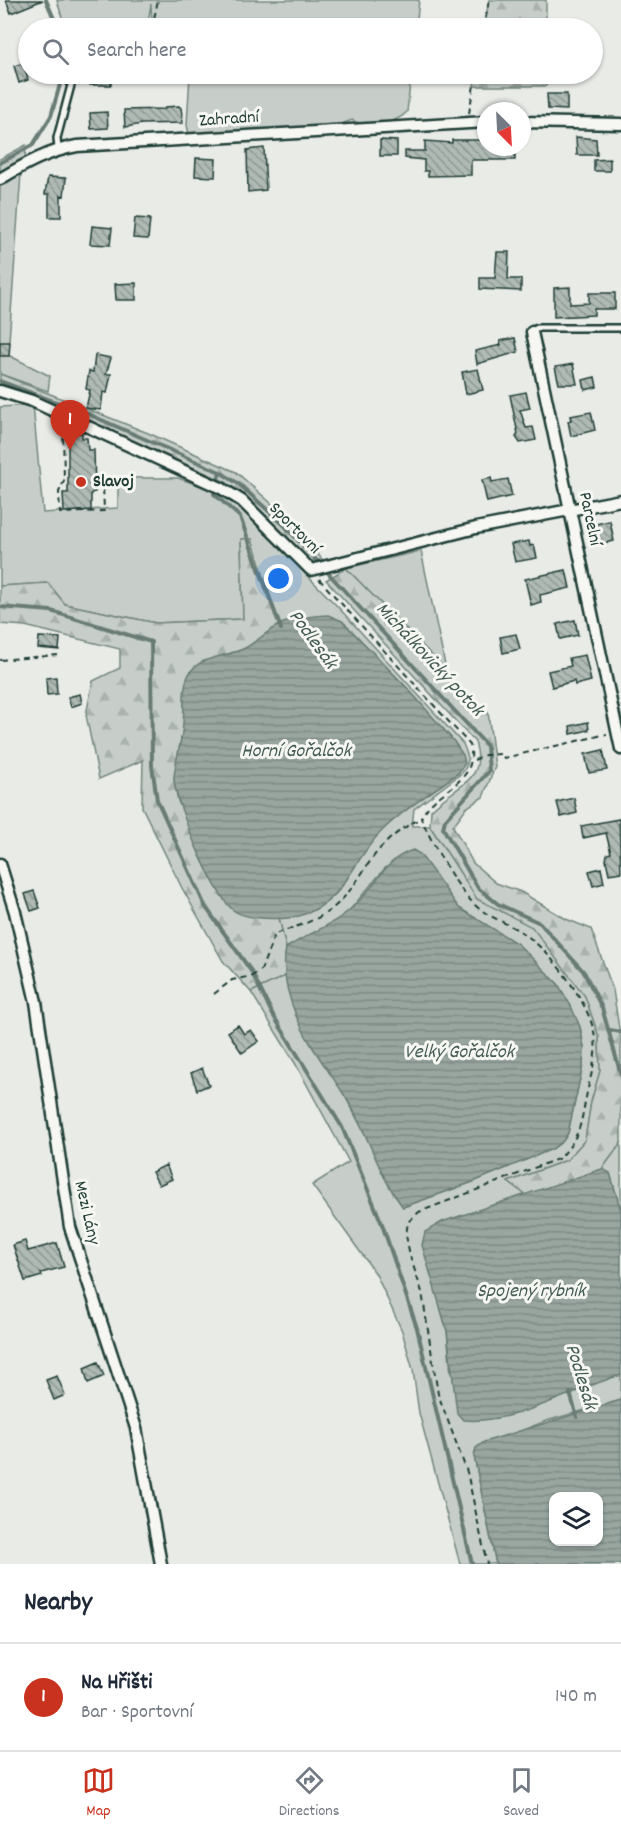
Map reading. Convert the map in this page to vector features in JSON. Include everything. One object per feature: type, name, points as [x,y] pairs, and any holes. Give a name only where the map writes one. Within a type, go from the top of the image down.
[{"type":"street","name":"Zahradní","points":[[0,179],[30,161],[58,149],[477,122]]},
{"type":"street","points":[[531,122],[621,124]]},
{"type":"street","name":"Parcelní","points":[[532,332],[621,749]]},
{"type":"street","name":"Sportovní","points":[[0,391],[32,401],[221,488],[242,501],[314,570],[477,528],[621,500]]},
{"type":"street","name":"Mezi Lány","points":[[0,864],[15,912],[36,1002],[51,1114],[70,1227],[136,1428],[161,1564]]},
{"type":"lane","points":[[58,149],[57,138],[71,84]]},
{"type":"lane","points":[[532,332],[537,328],[621,328]]},
{"type":"path","points":[[154,18],[158,0]]},
{"type":"path","points":[[486,18],[489,0]]},
{"type":"path","points":[[468,122],[474,84]]},
{"type":"path","points":[[63,416],[64,482],[59,492],[60,513],[104,512],[104,484]]},
{"type":"path","points":[[314,570],[470,745],[474,760]]},
{"type":"path","points":[[0,660],[58,655]]},
{"type":"path","points":[[214,994],[232,980],[253,975],[261,970],[275,934],[307,923],[332,909],[352,890],[377,853],[397,831],[421,818],[426,808],[466,775],[474,760],[492,754],[501,754],[504,758],[619,732]]},
{"type":"path","points":[[421,818],[434,846],[474,904],[526,935],[555,965],[578,996],[590,1018],[595,1038],[593,1068],[581,1130],[572,1145],[560,1158],[419,1212],[408,1222],[406,1235],[410,1256],[422,1292],[438,1394],[467,1472],[487,1564]]},
{"type":"green space","points":[[57,0],[419,0],[417,18],[152,18],[151,4],[149,18],[62,18]]},
{"type":"green space","points":[[489,0],[546,0],[546,18],[486,18]]},
{"type":"green space","points":[[189,84],[410,84],[407,112],[395,120],[381,124],[365,124],[352,120],[339,125],[189,134],[187,125]]},
{"type":"green space","points":[[474,84],[546,84],[546,86],[474,86]]},
{"type":"green space","points":[[26,145],[25,160],[0,176],[0,159]]},
{"type":"green space","points":[[21,173],[8,355],[50,376],[48,391],[0,374],[0,185]]},
{"type":"green space","points":[[0,374],[148,433],[236,472],[281,512],[323,560],[309,561],[254,505],[226,482],[71,413],[0,387]]},
{"type":"green space","points":[[33,405],[43,513],[118,508],[118,478],[178,478],[221,493],[245,512],[338,607],[463,744],[466,752],[468,762],[465,769],[414,809],[412,826],[430,826],[477,899],[532,926],[585,996],[599,1037],[600,1071],[591,1102],[585,1140],[567,1160],[508,1182],[526,1195],[442,1222],[436,1289],[447,1331],[451,1374],[570,1396],[591,1383],[621,1375],[621,1400],[546,1421],[476,1448],[474,1456],[496,1564],[460,1564],[419,1413],[413,1370],[402,1331],[376,1274],[312,1185],[349,1162],[295,1063],[251,992],[285,976],[296,1016],[335,1077],[403,1207],[473,1182],[552,1149],[563,1141],[568,1133],[583,1065],[584,1047],[580,1027],[558,984],[518,945],[459,908],[444,890],[386,867],[343,918],[286,948],[279,918],[320,906],[332,897],[382,830],[409,807],[459,773],[463,755],[410,691],[342,621],[318,616],[279,625],[252,539],[241,539],[243,619],[156,623],[65,604],[48,583],[0,586],[0,407]]},
{"type":"green space","points":[[241,539],[252,539],[279,625],[244,649],[203,662],[186,683],[183,728],[174,779],[178,801],[207,867],[254,917],[279,918],[286,948],[285,976],[251,992],[223,961],[182,888],[142,807],[143,760],[99,779],[86,715],[93,681],[120,668],[120,649],[25,626],[0,624],[0,586],[48,583],[65,604],[156,623],[243,619]]},
{"type":"green space","points":[[421,551],[446,670],[346,568]]},
{"type":"green space","points":[[346,568],[443,667],[458,690],[488,712],[495,767],[483,797],[466,808],[453,826],[473,863],[496,883],[521,892],[566,919],[591,929],[613,990],[621,1041],[621,1143],[602,1169],[526,1195],[508,1182],[567,1160],[585,1140],[591,1102],[600,1071],[599,1037],[585,996],[532,927],[477,899],[430,826],[431,810],[473,775],[478,755],[475,742],[326,580]]},
{"type":"green space","points":[[621,1143],[621,1211],[610,1173],[602,1169]]},
{"type":"water","name":"Horní Gořalčok","points":[[328,615],[342,621],[410,691],[453,740],[463,755],[465,763],[459,772],[410,807],[372,841],[347,879],[328,901],[315,910],[299,916],[265,918],[246,916],[233,910],[225,901],[206,868],[176,790],[174,778],[184,718],[186,683],[191,671],[202,662],[239,651],[279,625],[303,618]]},
{"type":"water","name":"Velký Gořalčok","points":[[413,850],[420,854],[459,908],[518,944],[558,984],[580,1027],[584,1047],[583,1065],[568,1133],[563,1141],[552,1149],[473,1182],[403,1207],[382,1173],[355,1113],[302,1028],[290,999],[285,965],[286,948],[338,919],[356,904],[392,862]]},
{"type":"water","name":"Spojený rybník","points":[[602,1169],[610,1173],[621,1211],[621,1375],[523,1412],[483,1420],[463,1420],[457,1413],[447,1331],[422,1245],[425,1232],[442,1222]]},
{"type":"water","points":[[621,1400],[621,1564],[496,1564],[474,1456],[476,1448],[484,1442]]},
{"type":"building","points":[[6,0],[43,0],[11,13]]},
{"type":"building","points":[[18,65],[18,80],[14,66]]},
{"type":"building","points":[[547,94],[567,94],[567,110],[548,109]]},
{"type":"building","points":[[179,106],[183,123],[142,124],[125,127],[124,110],[165,109],[165,107]]},
{"type":"building","points":[[107,112],[108,128],[91,129],[90,113]]},
{"type":"building","points":[[576,137],[596,139],[597,155],[577,155]]},
{"type":"building","points":[[380,140],[397,141],[397,156],[380,156]]},
{"type":"building","points":[[452,140],[477,140],[477,156],[515,156],[515,160],[471,160],[471,175],[428,176],[428,171],[424,171],[424,160],[405,158],[405,151],[425,151],[425,141],[452,143]]},
{"type":"building","points":[[264,148],[266,190],[248,192],[247,150]]},
{"type":"building","points":[[196,158],[216,159],[215,177],[195,176]]},
{"type":"building","points":[[610,159],[610,171],[594,171],[594,160]]},
{"type":"building","points":[[48,177],[66,178],[64,196],[61,195],[61,217],[49,217],[49,194],[45,194]]},
{"type":"building","points":[[135,218],[150,219],[148,239],[133,238]]},
{"type":"building","points":[[92,226],[112,228],[110,245],[90,244]]},
{"type":"building","points":[[497,252],[509,252],[508,279],[521,279],[521,291],[480,289],[480,278],[495,278]]},
{"type":"building","points":[[136,283],[136,300],[116,300],[115,284]]},
{"type":"building","points":[[570,287],[570,304],[589,303],[589,293],[615,293],[615,309],[594,309],[594,315],[554,317],[554,288]]},
{"type":"building","points":[[515,338],[518,352],[477,364],[475,351],[501,345],[500,341]]},
{"type":"building","points":[[0,342],[10,342],[9,356],[0,356]]},
{"type":"building","points":[[95,355],[111,358],[106,374],[111,374],[107,393],[103,392],[101,410],[86,408],[90,390],[86,389],[89,371],[93,372]]},
{"type":"building","points":[[573,364],[577,384],[559,384],[555,367]]},
{"type":"building","points":[[478,369],[483,390],[466,394],[462,372]]},
{"type":"building","points":[[595,377],[597,387],[585,390],[583,380]]},
{"type":"building","points":[[526,392],[530,408],[520,410],[526,428],[533,427],[536,440],[520,443],[516,437],[518,434],[510,395]]},
{"type":"building","points":[[591,412],[595,430],[571,436],[568,421],[571,420],[570,416]]},
{"type":"building","name":"Slavoj","points":[[82,433],[82,438],[87,438],[88,450],[94,450],[95,492],[91,493],[91,510],[64,512],[63,493],[68,493],[68,434]]},
{"type":"building","points":[[491,478],[492,482],[508,479],[512,496],[487,502],[482,480]]},
{"type":"building","points":[[610,521],[614,541],[595,545],[591,525]]},
{"type":"building","points":[[529,541],[530,546],[534,545],[537,558],[515,562],[511,544]]},
{"type":"building","points":[[566,570],[570,588],[540,595],[541,602],[531,605],[525,579]]},
{"type":"building","points":[[575,620],[578,635],[560,639],[557,624]]},
{"type":"building","points":[[516,634],[520,649],[503,653],[500,637]]},
{"type":"building","points":[[39,637],[60,638],[59,650],[38,648]]},
{"type":"building","points":[[585,655],[591,681],[575,685],[574,681],[552,687],[548,671],[571,666],[569,658]]},
{"type":"building","points":[[56,677],[57,694],[47,695],[46,678]]},
{"type":"building","points":[[80,694],[82,703],[71,707],[68,697]]},
{"type":"building","points":[[588,722],[589,730],[571,734],[570,726]]},
{"type":"building","points":[[603,750],[607,770],[589,773],[585,754]]},
{"type":"building","points":[[574,798],[577,813],[561,817],[557,802]]},
{"type":"building","points":[[619,819],[621,872],[609,874],[606,860],[607,854],[611,853],[606,833],[583,838],[581,826]]},
{"type":"building","points":[[601,868],[604,883],[593,886],[589,871]]},
{"type":"building","points":[[34,891],[40,908],[31,911],[25,894]]},
{"type":"building","points":[[238,1025],[244,1034],[251,1030],[259,1041],[242,1053],[228,1032]]},
{"type":"building","points":[[202,1068],[209,1085],[197,1090],[191,1073]]},
{"type":"building","points":[[166,1165],[172,1179],[159,1185],[152,1172]]},
{"type":"building","points":[[25,1241],[28,1251],[57,1243],[64,1267],[41,1273],[42,1276],[25,1281],[13,1245]]},
{"type":"building","points":[[98,1362],[104,1376],[88,1383],[84,1368]]},
{"type":"building","points":[[57,1376],[65,1395],[54,1400],[46,1380]]},
{"type":"waterway","name":"Michálkovický potok","points":[[46,0],[54,18]]},
{"type":"waterway","name":"Michálkovický potok","points":[[0,163],[33,145],[51,116],[60,84]]},
{"type":"waterway","name":"Michálkovický potok","points":[[0,381],[88,414],[220,472],[239,484],[284,525],[487,746],[489,771],[445,820],[443,828],[478,888],[498,904],[540,923],[584,972],[602,1008],[621,1075]]},
{"type":"waterway","name":"Podlesák","points":[[220,472],[214,494],[240,517],[281,629]]},
{"type":"waterway","points":[[0,607],[51,611],[151,642],[152,766],[157,800],[205,906],[251,971],[273,1015],[342,1127],[382,1224],[417,1328],[472,1564]]},
{"type":"waterway","points":[[610,1030],[621,1032]]},
{"type":"waterway","name":"Podlesák","points":[[570,1393],[577,1417]]},
{"type":"place","name":"Na Hřišti","points":[[70,450]]},
{"type":"place","name":"Slavoj","points":[[81,482]]}]
